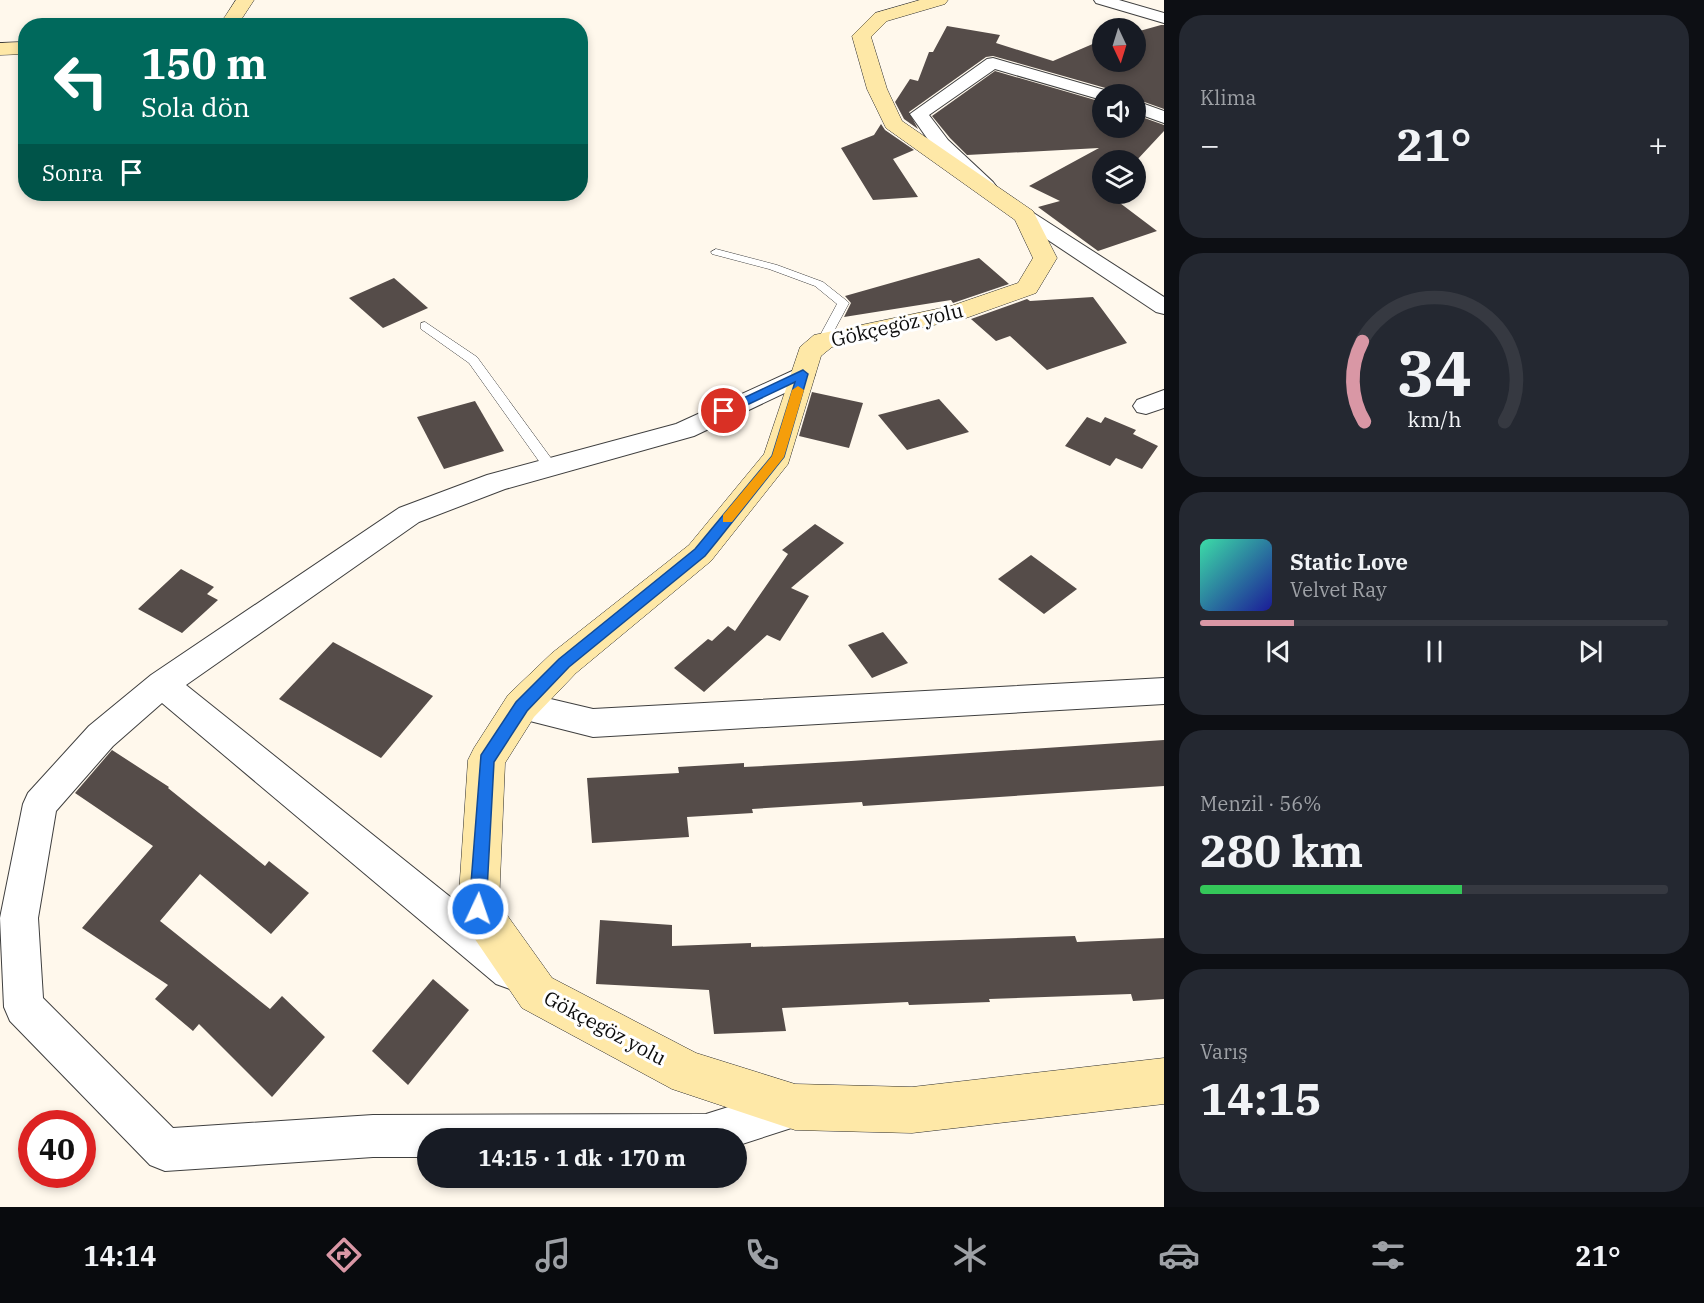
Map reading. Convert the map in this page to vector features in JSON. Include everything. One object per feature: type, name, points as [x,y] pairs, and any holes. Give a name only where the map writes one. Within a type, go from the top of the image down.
[{"type":"street","points":[[234,18],[245,0]]},
{"type":"street","name":"Gökçegöz yolu","points":[[939,0],[881,17],[861,36],[877,89],[893,124],[1025,216],[1045,258],[1027,288],[957,312],[823,341],[809,352],[778,457],[700,553],[564,663],[521,706],[487,760],[478,909],[537,993],[688,1073],[795,1107],[912,1110],[1164,1081]]},
{"type":"street","points":[[1102,0],[1164,18]]},
{"type":"street","points":[[0,49],[18,48]]},
{"type":"street","points":[[997,195],[941,144],[919,114],[993,63],[1092,91]]},
{"type":"street","points":[[1146,111],[1164,117]]},
{"type":"street","points":[[1025,216],[1164,307]]},
{"type":"street","points":[[795,1107],[706,1135],[373,1136],[165,1150],[24,1006],[19,918],[40,804],[101,736],[162,684],[409,515],[497,482],[685,430],[803,374]]},
{"type":"street","points":[[162,684],[537,993]]},
{"type":"street","points":[[521,706],[593,723],[1164,691]]},
{"type":"lane","points":[[716,252],[773,267],[819,284],[843,303],[823,341]]},
{"type":"lane","points":[[425,326],[473,360],[551,468]]},
{"type":"building","points":[[1164,25],[1164,109],[1146,103],[1146,84],[1092,84],[993,56],[986,57],[909,112],[918,129],[904,119],[895,102],[910,79],[918,81],[929,52],[933,52],[947,26],[1000,35],[996,43],[1053,61],[1092,44],[1092,72],[1146,72],[1146,29]]},
{"type":"building","points":[[995,71],[1092,99],[1092,138],[1146,138],[1146,119],[1164,125],[1164,131],[1146,150],[1095,150],[1099,148],[967,155],[932,116]]},
{"type":"building","points":[[881,124],[885,130],[914,150],[893,159],[918,197],[873,200],[841,148],[874,135]]},
{"type":"building","points":[[1092,152],[1092,204],[1121,204],[1157,231],[1098,251],[1038,207],[1060,201],[1029,186]]},
{"type":"building","points":[[979,258],[1009,284],[953,303],[951,300],[844,317],[851,303],[845,296]]},
{"type":"building","points":[[394,278],[428,308],[383,328],[349,298]]},
{"type":"building","points":[[1093,297],[1127,343],[1047,370],[1010,336],[996,341],[971,319],[1027,299],[1030,301]]},
{"type":"building","points":[[812,392],[863,403],[849,448],[799,436]]},
{"type":"building","points":[[939,399],[969,432],[907,450],[878,415]]},
{"type":"building","points":[[475,401],[504,451],[444,469],[417,417]]},
{"type":"building","points":[[1087,417],[1101,423],[1105,417],[1136,430],[1133,434],[1158,446],[1142,469],[1116,458],[1110,466],[1065,446]]},
{"type":"building","points":[[815,524],[844,543],[791,588],[809,596],[780,641],[767,635],[704,692],[674,668],[708,639],[712,641],[728,626],[735,631],[788,554],[782,550]]},
{"type":"building","points":[[1031,555],[1077,589],[1044,614],[998,579]]},
{"type":"building","points":[[181,569],[214,587],[207,594],[218,600],[182,633],[138,609]]},
{"type":"building","points":[[883,632],[908,663],[872,678],[848,645]]},
{"type":"building","points":[[333,642],[433,696],[381,758],[279,699]]},
{"type":"building","points":[[1164,740],[1164,786],[863,806],[862,802],[752,809],[753,813],[687,817],[689,837],[592,843],[587,778],[679,773],[678,767],[744,763],[744,767]]},
{"type":"building","points":[[112,750],[169,787],[265,866],[269,861],[309,893],[271,934],[200,874],[160,921],[270,1009],[282,996],[325,1037],[272,1097],[199,1024],[193,1031],[155,999],[168,985],[82,928],[153,846],[75,793]]},
{"type":"building","points":[[600,920],[672,925],[672,946],[751,943],[751,947],[1075,936],[1077,942],[1164,938],[1164,999],[1133,1001],[1131,994],[989,999],[990,1002],[909,1005],[908,1002],[782,1008],[786,1031],[714,1034],[709,990],[596,984]]},
{"type":"building","points":[[433,979],[469,1010],[408,1085],[372,1051]]},
{"type":"slow traffic","points":[[728,518],[778,457],[798,390]]},
{"type":"route","points":[[478,909],[487,760],[521,706],[564,663],[700,553],[778,457],[803,374],[724,411]]}]
